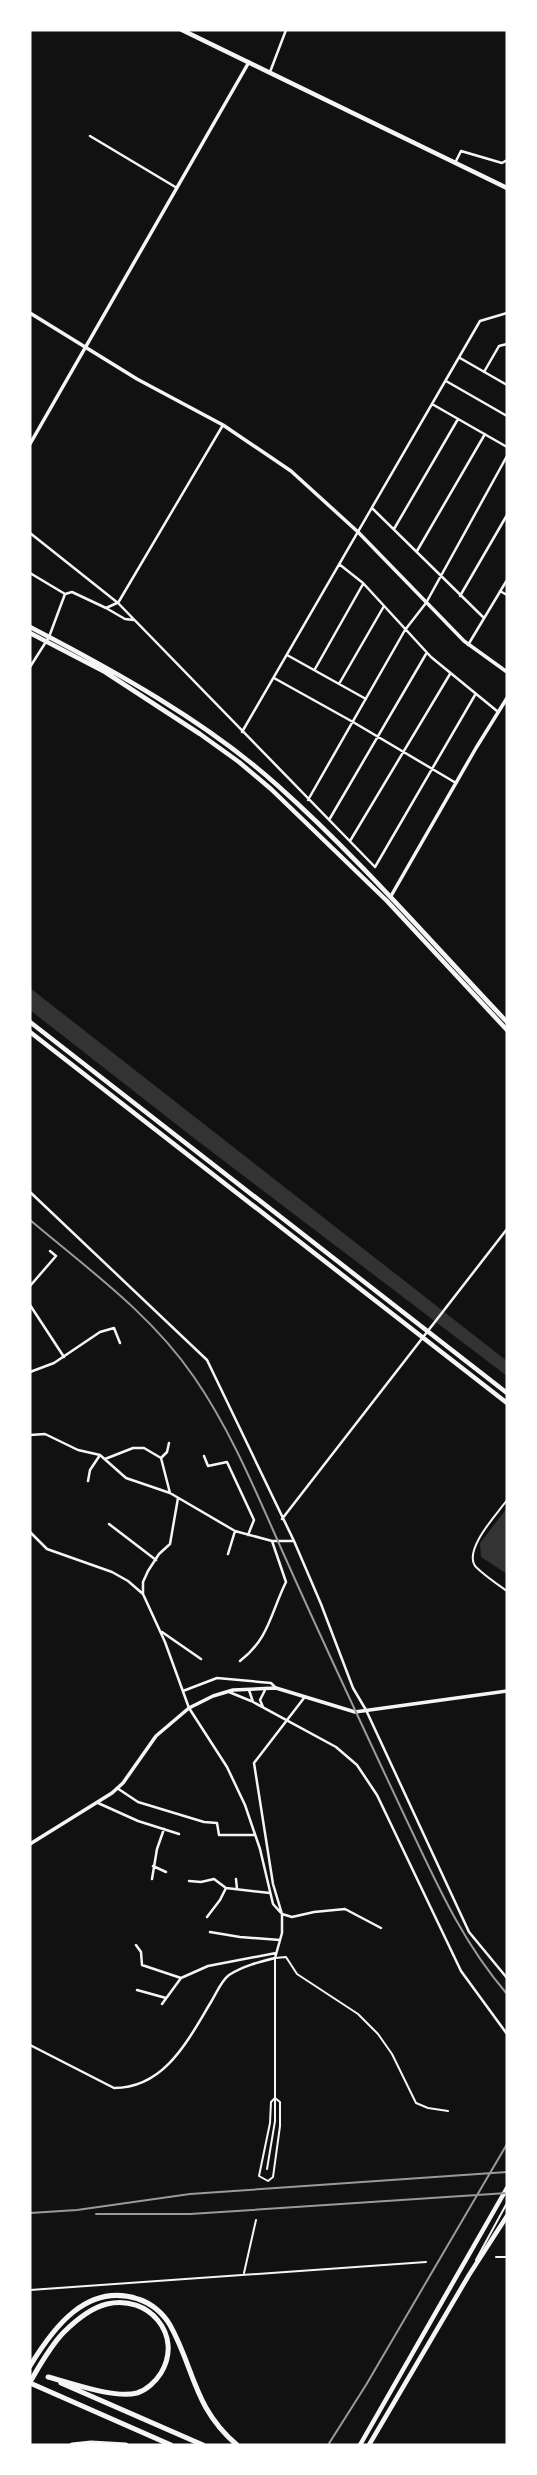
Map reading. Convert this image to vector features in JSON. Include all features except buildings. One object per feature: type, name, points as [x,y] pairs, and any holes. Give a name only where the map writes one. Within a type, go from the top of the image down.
[{"type":"highway","points":[[202,2445],[30,2367],[59,2324],[89,2301],[112,2294],[144,2301],[159,2311],[169,2323],[208,2413],[237,2445]]},
{"type":"highway","points":[[48,2376],[114,2393],[136,2393],[153,2383],[168,2355],[166,2333],[156,2317],[139,2306],[128,2302],[96,2308],[73,2323],[51,2347],[30,2382],[171,2445]]},
{"type":"highway","points":[[72,2445],[126,2445]]},
{"type":"main road","points":[[182,30],[507,188]]},
{"type":"main road","points":[[30,627],[48,640]]},
{"type":"main road","points":[[30,634],[120,675],[207,732],[276,784],[507,1022]]},
{"type":"main road","points":[[389,899],[507,1030]]},
{"type":"main road","points":[[30,1022],[507,1393]]},
{"type":"main road","points":[[30,1032],[507,1403]]},
{"type":"main road","points":[[360,2445],[507,2188]]},
{"type":"main road","points":[[369,2445],[469,2274],[507,2216]]},
{"type":"street","points":[[270,72],[286,30]]},
{"type":"street","points":[[30,444],[249,62]]},
{"type":"street","points":[[90,136],[177,188]]},
{"type":"street","points":[[455,162],[461,151],[502,163],[507,160]]},
{"type":"street","points":[[30,313],[138,379],[223,425],[291,471],[358,532],[468,645],[507,672]]},
{"type":"street","points":[[242,732],[480,321],[507,313]]},
{"type":"street","points":[[484,372],[499,346],[507,344]]},
{"type":"street","points":[[460,358],[507,385]]},
{"type":"street","points":[[446,381],[507,416]]},
{"type":"street","points":[[432,404],[507,447]]},
{"type":"street","points":[[394,529],[458,419]]},
{"type":"street","points":[[106,608],[118,603],[223,425]]},
{"type":"street","points":[[417,551],[485,434]]},
{"type":"street","points":[[308,800],[405,630],[426,603],[507,456]]},
{"type":"street","points":[[371,507],[484,618]]},
{"type":"street","points":[[460,596],[507,514]]},
{"type":"street","points":[[30,533],[118,603],[375,867],[475,695]]},
{"type":"street","points":[[339,564],[363,583],[427,653],[498,712]]},
{"type":"street","points":[[30,573],[65,594],[72,592],[125,619],[136,621]]},
{"type":"street","points":[[468,645],[507,580]]},
{"type":"street","points":[[315,669],[363,583]]},
{"type":"street","points":[[500,591],[507,595]]},
{"type":"street","points":[[30,667],[48,640],[65,594]]},
{"type":"street","points":[[339,684],[384,606]]},
{"type":"street","points":[[329,820],[427,653]]},
{"type":"street","points":[[287,654],[366,699]]},
{"type":"street","points":[[350,841],[450,674]]},
{"type":"street","points":[[274,678],[456,783]]},
{"type":"street","points":[[389,899],[507,698]]},
{"type":"street","points":[[30,1192],[204,1355],[212,1368],[294,1541],[353,1688],[366,1710],[469,1932],[507,1979]]},
{"type":"street","points":[[282,1519],[507,1229]]},
{"type":"street","points":[[30,1286],[56,1256],[50,1251]]},
{"type":"street","points":[[30,1306],[64,1357]]},
{"type":"street","points":[[30,1372],[54,1363],[100,1332],[114,1328],[120,1343]]},
{"type":"street","points":[[30,1434],[45,1434],[78,1450],[100,1455],[126,1478],[170,1493],[235,1531],[272,1541],[294,1541]]},
{"type":"street","points":[[161,1458],[167,1452],[169,1443]]},
{"type":"street","points":[[105,1459],[133,1448],[144,1448],[161,1458],[170,1493]]},
{"type":"street","points":[[88,1481],[90,1470],[100,1455]]},
{"type":"street","points":[[204,1456],[208,1466],[227,1462],[254,1520],[248,1535]]},
{"type":"street","points":[[143,1594],[143,1582],[156,1560],[170,1544],[178,1498]]},
{"type":"street","points":[[507,1500],[473,1548],[472,1558],[474,1565],[507,1591]]},
{"type":"street","points":[[109,1524],[156,1560]]},
{"type":"street","points":[[228,1554],[235,1531]]},
{"type":"street","points":[[30,1532],[47,1549],[112,1572],[143,1594],[160,1630],[189,1708],[228,1767],[245,1805],[256,1835],[272,1904],[282,1914],[292,1917],[345,1909],[381,1928]]},
{"type":"street","points":[[240,1661],[253,1651],[261,1640],[286,1581],[272,1541]]},
{"type":"street","points":[[160,1630],[201,1658]]},
{"type":"street","points":[[183,1692],[217,1678],[271,1682],[276,1688]]},
{"type":"street","points":[[30,1844],[98,1803],[117,1788],[156,1736],[189,1708],[213,1696],[249,1688],[276,1688],[355,1712],[507,1692]]},
{"type":"street","points":[[249,1688],[253,1702]]},
{"type":"street","points":[[263,1707],[260,1700],[266,1688]]},
{"type":"street","points":[[229,1692],[336,1746],[357,1765],[377,1795],[461,1971],[507,2034]]},
{"type":"street","points":[[267,2169],[275,2122],[276,1956],[282,1914],[273,1884],[254,1763],[305,1696]]},
{"type":"street","points":[[117,1788],[138,1802],[205,1822],[217,1823],[219,1835],[256,1835]]},
{"type":"street","points":[[98,1803],[107,1809],[179,1834]]},
{"type":"street","points":[[152,1879],[164,1829]]},
{"type":"street","points":[[153,1866],[166,1872]]},
{"type":"street","points":[[189,1881],[214,1879],[226,1888],[270,1893]]},
{"type":"street","points":[[236,1879],[237,1889]]},
{"type":"street","points":[[207,1917],[226,1888]]},
{"type":"street","points":[[210,1931],[231,1936],[280,1940]]},
{"type":"street","points":[[136,1945],[141,1952],[142,1965],[181,1978]]},
{"type":"street","points":[[30,2045],[114,2088],[140,2084],[160,2073],[184,2046],[228,1976],[276,1956]]},
{"type":"street","points":[[162,2004],[181,1978],[208,1966],[276,1956],[286,1957],[297,1974],[358,2014],[378,2034],[392,2054],[415,2103],[448,2111]]},
{"type":"street","points":[[137,1990],[166,1998]]},
{"type":"street","points":[[275,2098],[280,2102],[280,2126],[273,2177],[268,2181],[259,2176],[270,2123],[271,2102],[275,2098]]},
{"type":"street","points":[[469,2274],[507,2203]]},
{"type":"street","points":[[243,2275],[256,2220]]},
{"type":"street","points":[[496,2257],[507,2257]]},
{"type":"street","points":[[30,2290],[426,2262]]},
{"type":"shaded area","points":[[30,988],[507,1361],[507,1376],[30,1010]]},
{"type":"shaded area","points":[[507,1508],[507,1574],[481,1557],[480,1543]]},
{"type":"railway","points":[[30,1220],[139,1313],[177,1354],[208,1399],[246,1469],[332,1662],[440,1889],[476,1954],[507,1994]]},
{"type":"railway","points":[[328,2445],[507,2144]]},
{"type":"railway","points":[[30,2213],[77,2210],[190,2194],[507,2172]]},
{"type":"railway","points":[[96,2214],[190,2214],[507,2193]]}]
